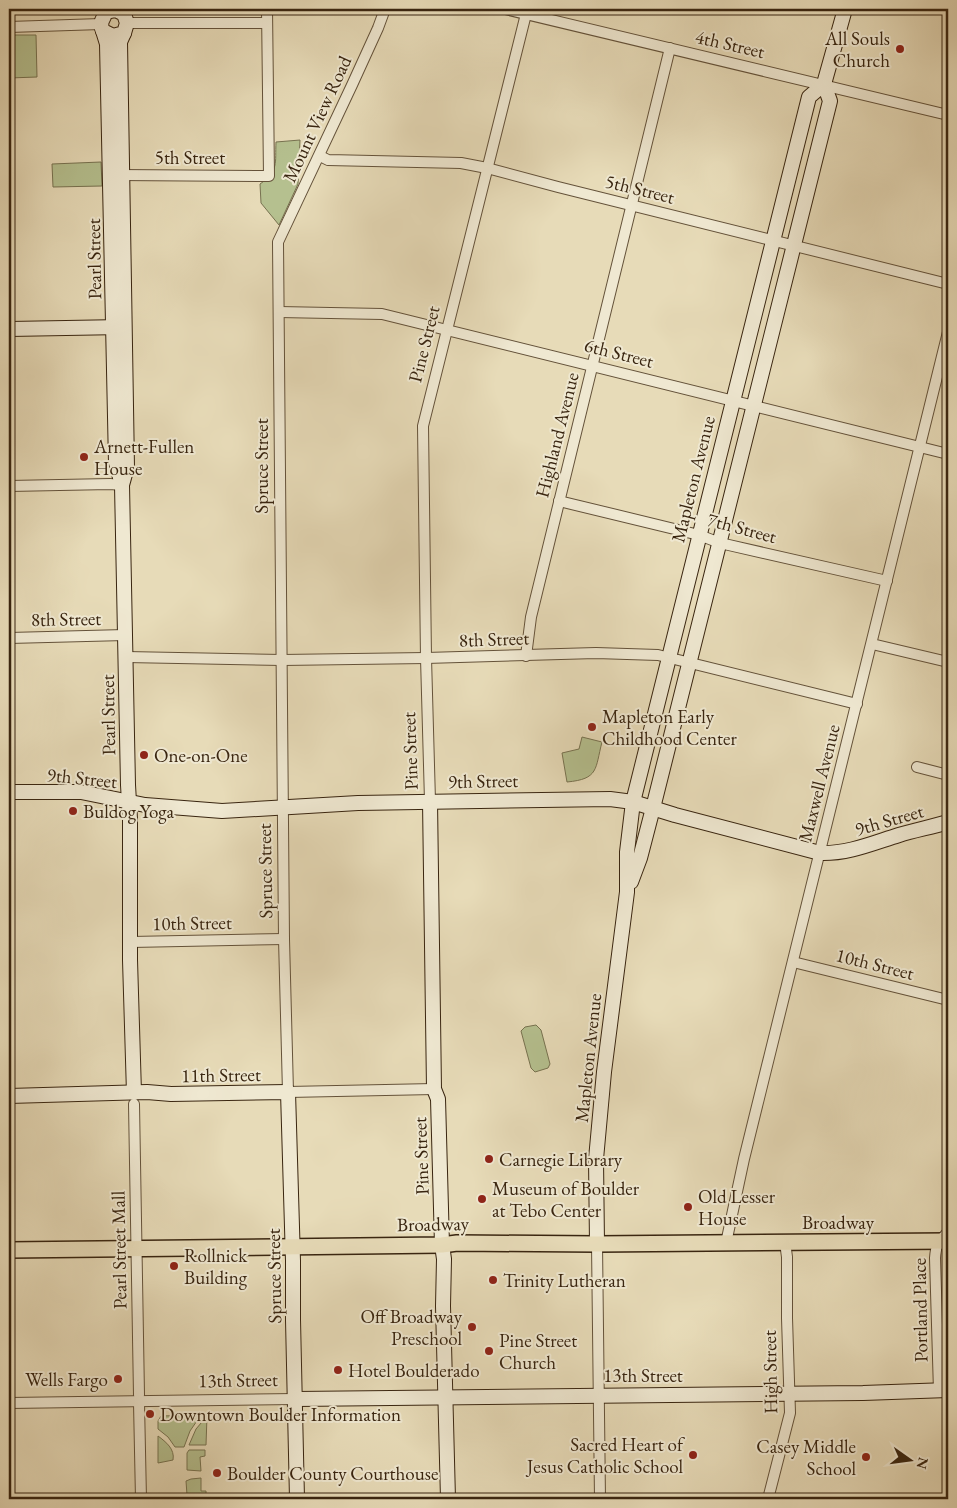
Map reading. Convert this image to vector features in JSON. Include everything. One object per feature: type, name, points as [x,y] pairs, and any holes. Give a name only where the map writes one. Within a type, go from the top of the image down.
[{"type":"main road","name":"Broadway","points":[[9,1250],[442,1245],[457,1243],[726,1243],[945,1238]]},
{"type":"street","points":[[9,27],[114,19],[267,22],[267,9]]},
{"type":"street","name":"Mount View Road","points":[[278,242],[320,156],[378,28],[384,9]]},
{"type":"street","name":"4th Street","points":[[504,9],[948,114]]},
{"type":"street","name":"Mapleton Avenue","points":[[627,892],[640,858],[653,808],[830,101],[824,84],[845,9]]},
{"type":"street","name":"Pine Street","points":[[448,1499],[443,1306],[444,1260],[438,1099],[434,1089],[423,426],[526,14]]},
{"type":"street","name":"Pearl Street","points":[[114,19],[107,44],[117,175]]},
{"type":"street","name":"Pearl Street","points":[[114,19],[120,42],[117,175],[120,327],[127,467],[122,485],[128,802],[130,813],[130,955],[134,1098]]},
{"type":"street","name":"5th Street","points":[[117,175],[269,176],[267,22]]},
{"type":"street","name":"Highland Avenue","points":[[526,656],[531,617],[670,48]]},
{"type":"street","name":"Mapleton Avenue","points":[[600,1499],[596,1159],[605,1063],[627,892],[627,852],[633,802],[809,96],[824,84]]},
{"type":"street","name":"5th Street","points":[[320,156],[328,160],[461,163],[487,168],[948,284]]},
{"type":"street","name":"Spruce Street","points":[[278,242],[284,939],[292,1247],[290,1399],[297,1499]]},
{"type":"street","name":"6th Street","points":[[279,312],[382,314],[948,454]]},
{"type":"street","points":[[9,329],[120,327]]},
{"type":"street","name":"Maxwell Avenue","points":[[726,1243],[744,1158],[948,332]]},
{"type":"street","points":[[9,486],[122,485]]},
{"type":"street","name":"7th Street","points":[[559,500],[720,542],[887,581]]},
{"type":"street","name":"8th Street","points":[[9,638],[125,635]]},
{"type":"street","points":[[872,644],[948,662]]},
{"type":"street","name":"8th Street","points":[[126,657],[282,660],[596,653],[658,655],[857,704]]},
{"type":"street","points":[[917,767],[948,775]]},
{"type":"street","name":"9th Street","points":[[9,792],[81,792],[128,802],[172,808],[222,811],[358,802],[595,798],[633,802],[684,818],[820,853],[831,854],[853,850],[948,822]]},
{"type":"street","name":"10th Street","points":[[131,942],[284,939]]},
{"type":"street","name":"10th Street","points":[[793,962],[948,1000]]},
{"type":"street","name":"11th Street","points":[[9,1096],[134,1098],[172,1094],[434,1089]]},
{"type":"street","points":[[250,1093],[264,1095],[276,1102],[289,1125]]},
{"type":"street","name":"Pearl Street Mall","points":[[134,1098],[141,1499]]},
{"type":"street","name":"Portland Place","points":[[944,1391],[935,1258],[936,1248],[945,1238]]},
{"type":"street","name":"High Street","points":[[768,1499],[790,1413],[787,1257],[785,1242]]},
{"type":"street","name":"13th Street","points":[[9,1403],[944,1391]]},
{"type":"green space","points":[[9,35],[36,35],[37,77],[9,78]]},
{"type":"green space","points":[[300,140],[298,184],[279,225],[261,203],[260,184],[270,175],[275,166],[276,142]]},
{"type":"green space","points":[[101,162],[102,186],[53,187],[52,164]]},
{"type":"green space","points":[[582,737],[602,742],[596,766],[594,771],[585,778],[567,782],[562,753],[579,749]]},
{"type":"green space","points":[[536,1025],[541,1030],[550,1064],[548,1068],[535,1072],[531,1068],[521,1031],[525,1027]]},
{"type":"green space","points":[[201,1415],[190,1431],[184,1447],[175,1447],[168,1437],[158,1429],[158,1421],[161,1416]]},
{"type":"green space","points":[[207,1416],[206,1445],[189,1445],[196,1429]]},
{"type":"green space","points":[[158,1436],[167,1443],[173,1452],[173,1460],[158,1463]]},
{"type":"green space","points":[[189,1450],[205,1450],[205,1456],[200,1457],[201,1471],[187,1470],[187,1453]]},
{"type":"green space","points":[[201,1478],[201,1491],[206,1491],[206,1499],[190,1499],[187,1495],[186,1481]]},
{"type":"place","name":"All Souls Church","points":[[900,49]]},
{"type":"place","name":"Arnett-Fullen House","points":[[84,457]]},
{"type":"place","name":"Mapleton Early Childhood Center","points":[[592,727]]},
{"type":"place","name":"One-on-One","points":[[144,755]]},
{"type":"place","name":"Buldog Yoga","points":[[73,811]]},
{"type":"place","name":"Carnegie Library","points":[[489,1159]]},
{"type":"place","name":"Museum of Boulder at Tebo Center","points":[[482,1199]]},
{"type":"place","name":"Old Lesser House","points":[[688,1207]]},
{"type":"place","name":"Rollnick Building","points":[[174,1266]]},
{"type":"place","name":"Trinity Lutheran","points":[[493,1280]]},
{"type":"place","name":"Off Broadway Preschool","points":[[472,1327]]},
{"type":"place","name":"Pine Street Church","points":[[489,1351]]},
{"type":"place","name":"Hotel Boulderado","points":[[338,1370]]},
{"type":"place","name":"Wells Fargo","points":[[118,1379]]},
{"type":"place","name":"Downtown Boulder Information","points":[[150,1414]]},
{"type":"place","name":"Sacred Heart of Jesus Catholic School","points":[[693,1455]]},
{"type":"place","name":"Casey Middle School","points":[[866,1457]]},
{"type":"place","name":"Boulder County Courthouse","points":[[217,1473]]}]
